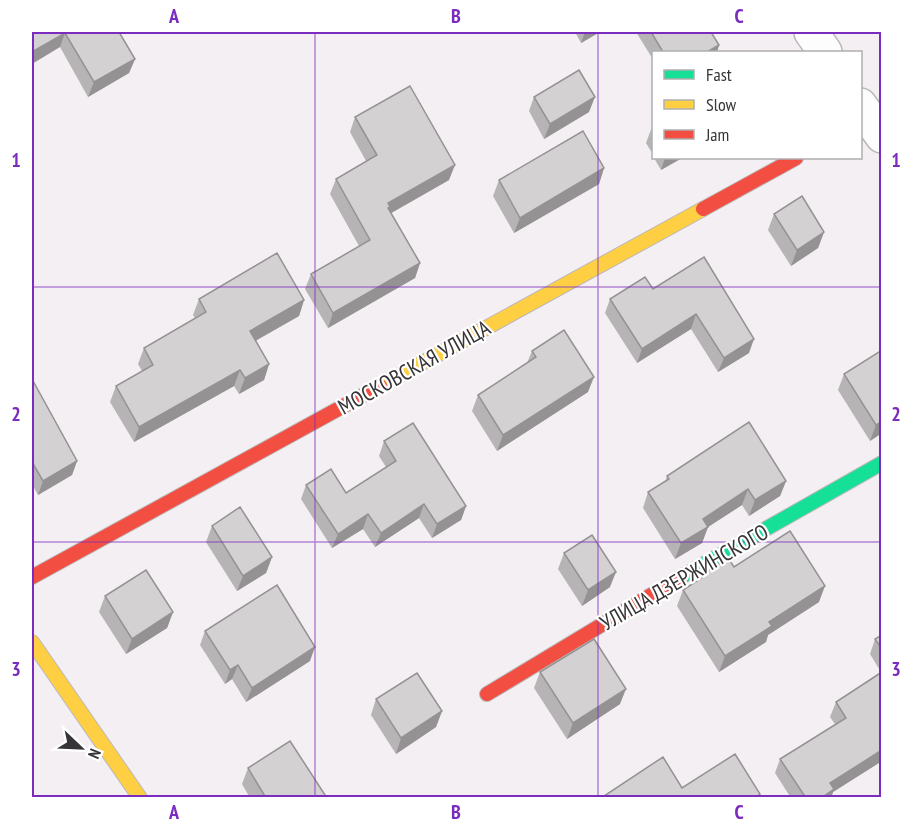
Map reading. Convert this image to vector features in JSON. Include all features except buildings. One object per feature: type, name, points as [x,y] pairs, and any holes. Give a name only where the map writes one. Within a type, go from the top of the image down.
[{"type":"street","points":[[811,32],[824,51]]},
{"type":"street","name":"МОСКОВСКАЯ УЛИЦА","points":[[32,577],[794,159]]},
{"type":"street","name":"УЛИЦА ДЗЕРЖИНСКОГО","points":[[487,694],[708,561],[882,463]]},
{"type":"street","points":[[32,642],[140,798]]},
{"type":"traffic: fast","points":[[681,577],[882,463]]},
{"type":"traffic: slow","points":[[380,386],[703,209]]},
{"type":"traffic: slow","points":[[32,642],[140,798]]},
{"type":"traffic: jam","points":[[703,209],[794,159]]},
{"type":"traffic: jam","points":[[32,577],[380,386]]},
{"type":"traffic: jam","points":[[487,694],[681,577]]}]
